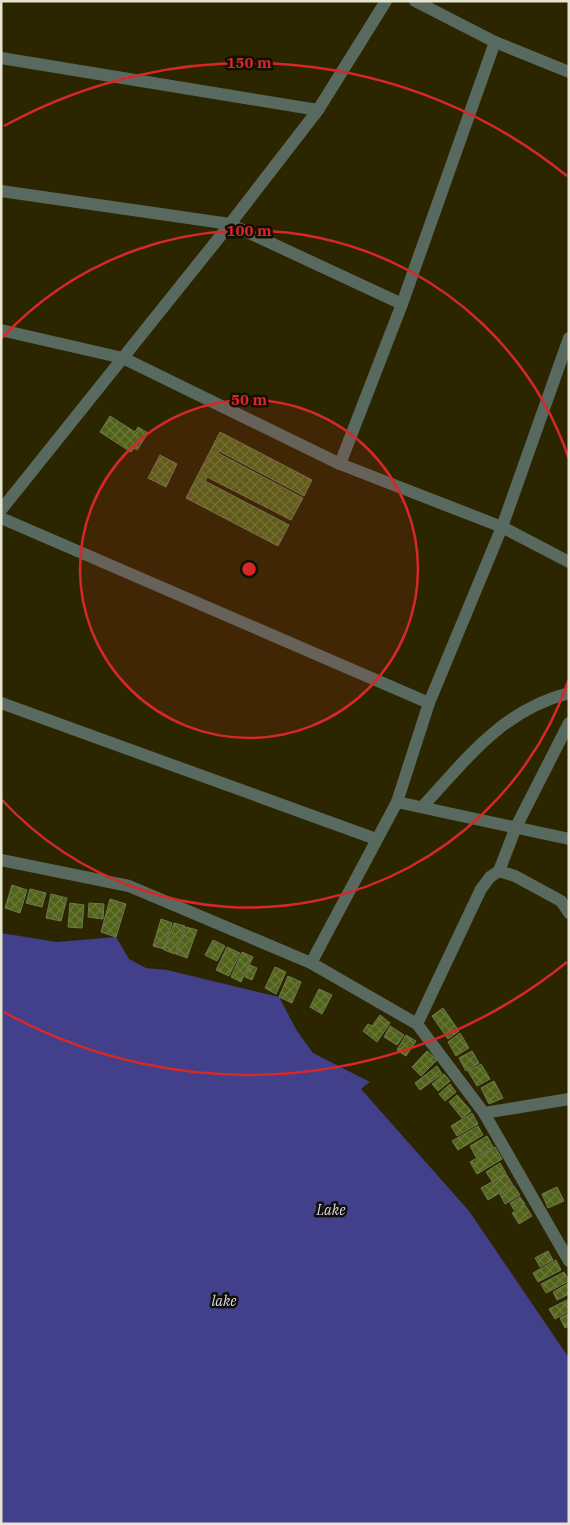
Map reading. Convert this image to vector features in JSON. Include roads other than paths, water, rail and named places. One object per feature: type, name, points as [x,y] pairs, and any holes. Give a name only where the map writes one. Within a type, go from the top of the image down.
[{"type":"street","points":[[1,510],[230,224],[318,110],[386,1]]},
{"type":"street","points":[[415,1],[495,42],[569,72]]},
{"type":"street","points":[[340,464],[402,304],[495,42]]},
{"type":"street","points":[[1,58],[318,110]]},
{"type":"street","points":[[1,191],[230,224],[402,304]]},
{"type":"street","points":[[1,330],[123,358],[340,464],[502,527],[569,562]]},
{"type":"street","points":[[311,963],[397,802],[429,703],[502,527],[569,338]]},
{"type":"street","points":[[1,518],[429,703]]},
{"type":"street","points":[[422,807],[496,729],[529,706],[569,693]]},
{"type":"street","points":[[1,703],[376,839]]},
{"type":"street","points":[[417,1024],[481,889],[490,877],[499,871],[516,828],[569,724]]},
{"type":"street","points":[[397,802],[569,839]]},
{"type":"street","points":[[1,860],[129,886],[311,963],[417,1024],[484,1113],[567,1254]]},
{"type":"street","points":[[499,871],[515,876],[561,900],[569,914]]},
{"type":"street","points":[[484,1113],[569,1099]]},
{"type":"water","name":"lake","points":[[1,933],[57,942],[116,937],[129,959],[146,968],[167,970],[279,997],[297,1031],[313,1053],[370,1082],[361,1089],[469,1211],[569,1358],[569,1524],[1,1524]]},
{"type":"water label","name":"Lake","points":[[331,1210]]}]
